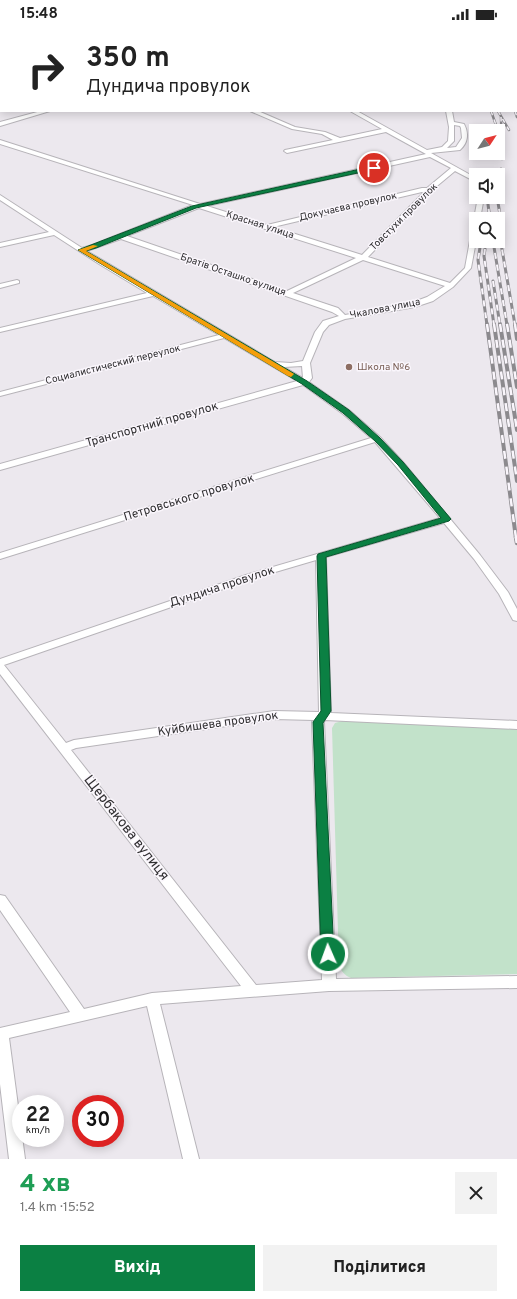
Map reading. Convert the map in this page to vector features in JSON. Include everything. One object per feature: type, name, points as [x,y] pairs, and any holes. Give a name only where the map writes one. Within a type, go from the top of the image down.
[{"type":"street","points":[[0,124],[43,112]]},
{"type":"street","points":[[255,112],[294,128],[323,133],[338,140]]},
{"type":"street","points":[[356,112],[469,176]]},
{"type":"street","points":[[81,250],[94,247],[200,206],[429,154],[444,148],[451,141],[449,112]]},
{"type":"street","points":[[438,150],[458,149],[463,143],[464,128],[462,125],[451,123]]},
{"type":"street","points":[[287,151],[386,130]]},
{"type":"street","name":"Красная улица","points":[[0,142],[451,286]]},
{"type":"street","name":"Товстухи провулок","points":[[286,294],[366,256],[429,190],[455,168]]},
{"type":"street","name":"Докучаєва провулок","points":[[268,227],[422,190],[429,190]]},
{"type":"street","points":[[0,197],[54,233],[153,294],[304,382],[346,412],[377,440],[400,464],[446,519],[477,557],[504,594],[517,618]]},
{"type":"street","points":[[0,245],[54,233]]},
{"type":"street","name":"Братів Осташко вулиця","points":[[120,236],[335,310],[344,317]]},
{"type":"street","name":"Чкалова улица","points":[[304,382],[308,378],[306,363],[319,332],[326,323],[344,317],[412,305],[430,299],[451,286],[468,268],[472,248]]},
{"type":"street","points":[[0,286],[17,282]]},
{"type":"street","points":[[0,330],[153,294]]},
{"type":"street","name":"Социалистический переулок","points":[[0,394],[225,336]]},
{"type":"street","points":[[273,364],[291,365],[306,363]]},
{"type":"street","name":"Транспортний провулок","points":[[0,467],[304,382]]},
{"type":"street","name":"Петровського провулок","points":[[0,556],[377,440]]},
{"type":"street","name":"Дундича провулок","points":[[0,663],[252,576],[446,519]]},
{"type":"street","points":[[321,556],[326,711],[318,722],[329,985]]},
{"type":"street","name":"Щербакова вулиця","points":[[0,667],[252,990]]},
{"type":"street","name":"Куйбишева провулок","points":[[64,748],[74,744],[274,715],[517,725]]},
{"type":"street","points":[[0,900],[81,1016]]},
{"type":"street","points":[[17,1159],[1,1034],[152,999],[329,985],[517,982]]},
{"type":"street","points":[[152,999],[191,1159]]},
{"type":"green space","points":[[342,721],[511,728],[517,730],[517,974],[351,978],[342,971],[339,965],[332,728],[335,723]]},
{"type":"railway","points":[[491,112],[496,124]]},
{"type":"railway","points":[[499,112],[509,130]]},
{"type":"railway","points":[[515,112],[517,117]]},
{"type":"railway","points":[[501,117],[501,124]]},
{"type":"railway","points":[[488,204],[489,212]]},
{"type":"railway","points":[[498,204],[500,212]]},
{"type":"railway","points":[[480,248],[478,260],[487,325]]},
{"type":"railway","points":[[494,248],[507,325]]},
{"type":"railway","points":[[502,248],[515,325]]},
{"type":"railway","points":[[485,249],[484,256],[494,325]]},
{"type":"railway","points":[[493,281],[500,325]]},
{"type":"railway","points":[[487,324],[516,538]]},
{"type":"railway","points":[[494,324],[517,481]]},
{"type":"railway","points":[[500,324],[517,430]]},
{"type":"railway","points":[[507,324],[517,387]]},
{"type":"railway","points":[[515,324],[517,339]]},
{"type":"railway","points":[[516,537],[517,543]]},
{"type":"slow traffic","points":[[95,246],[81,250],[291,374]]},
{"type":"place","name":"Школа №6","points":[[349,367]]},
{"type":"route","points":[[328,954],[318,722],[326,711],[321,556],[446,519],[400,464],[377,440],[346,412],[304,382],[81,250],[94,247],[194,207],[374,168]]}]
